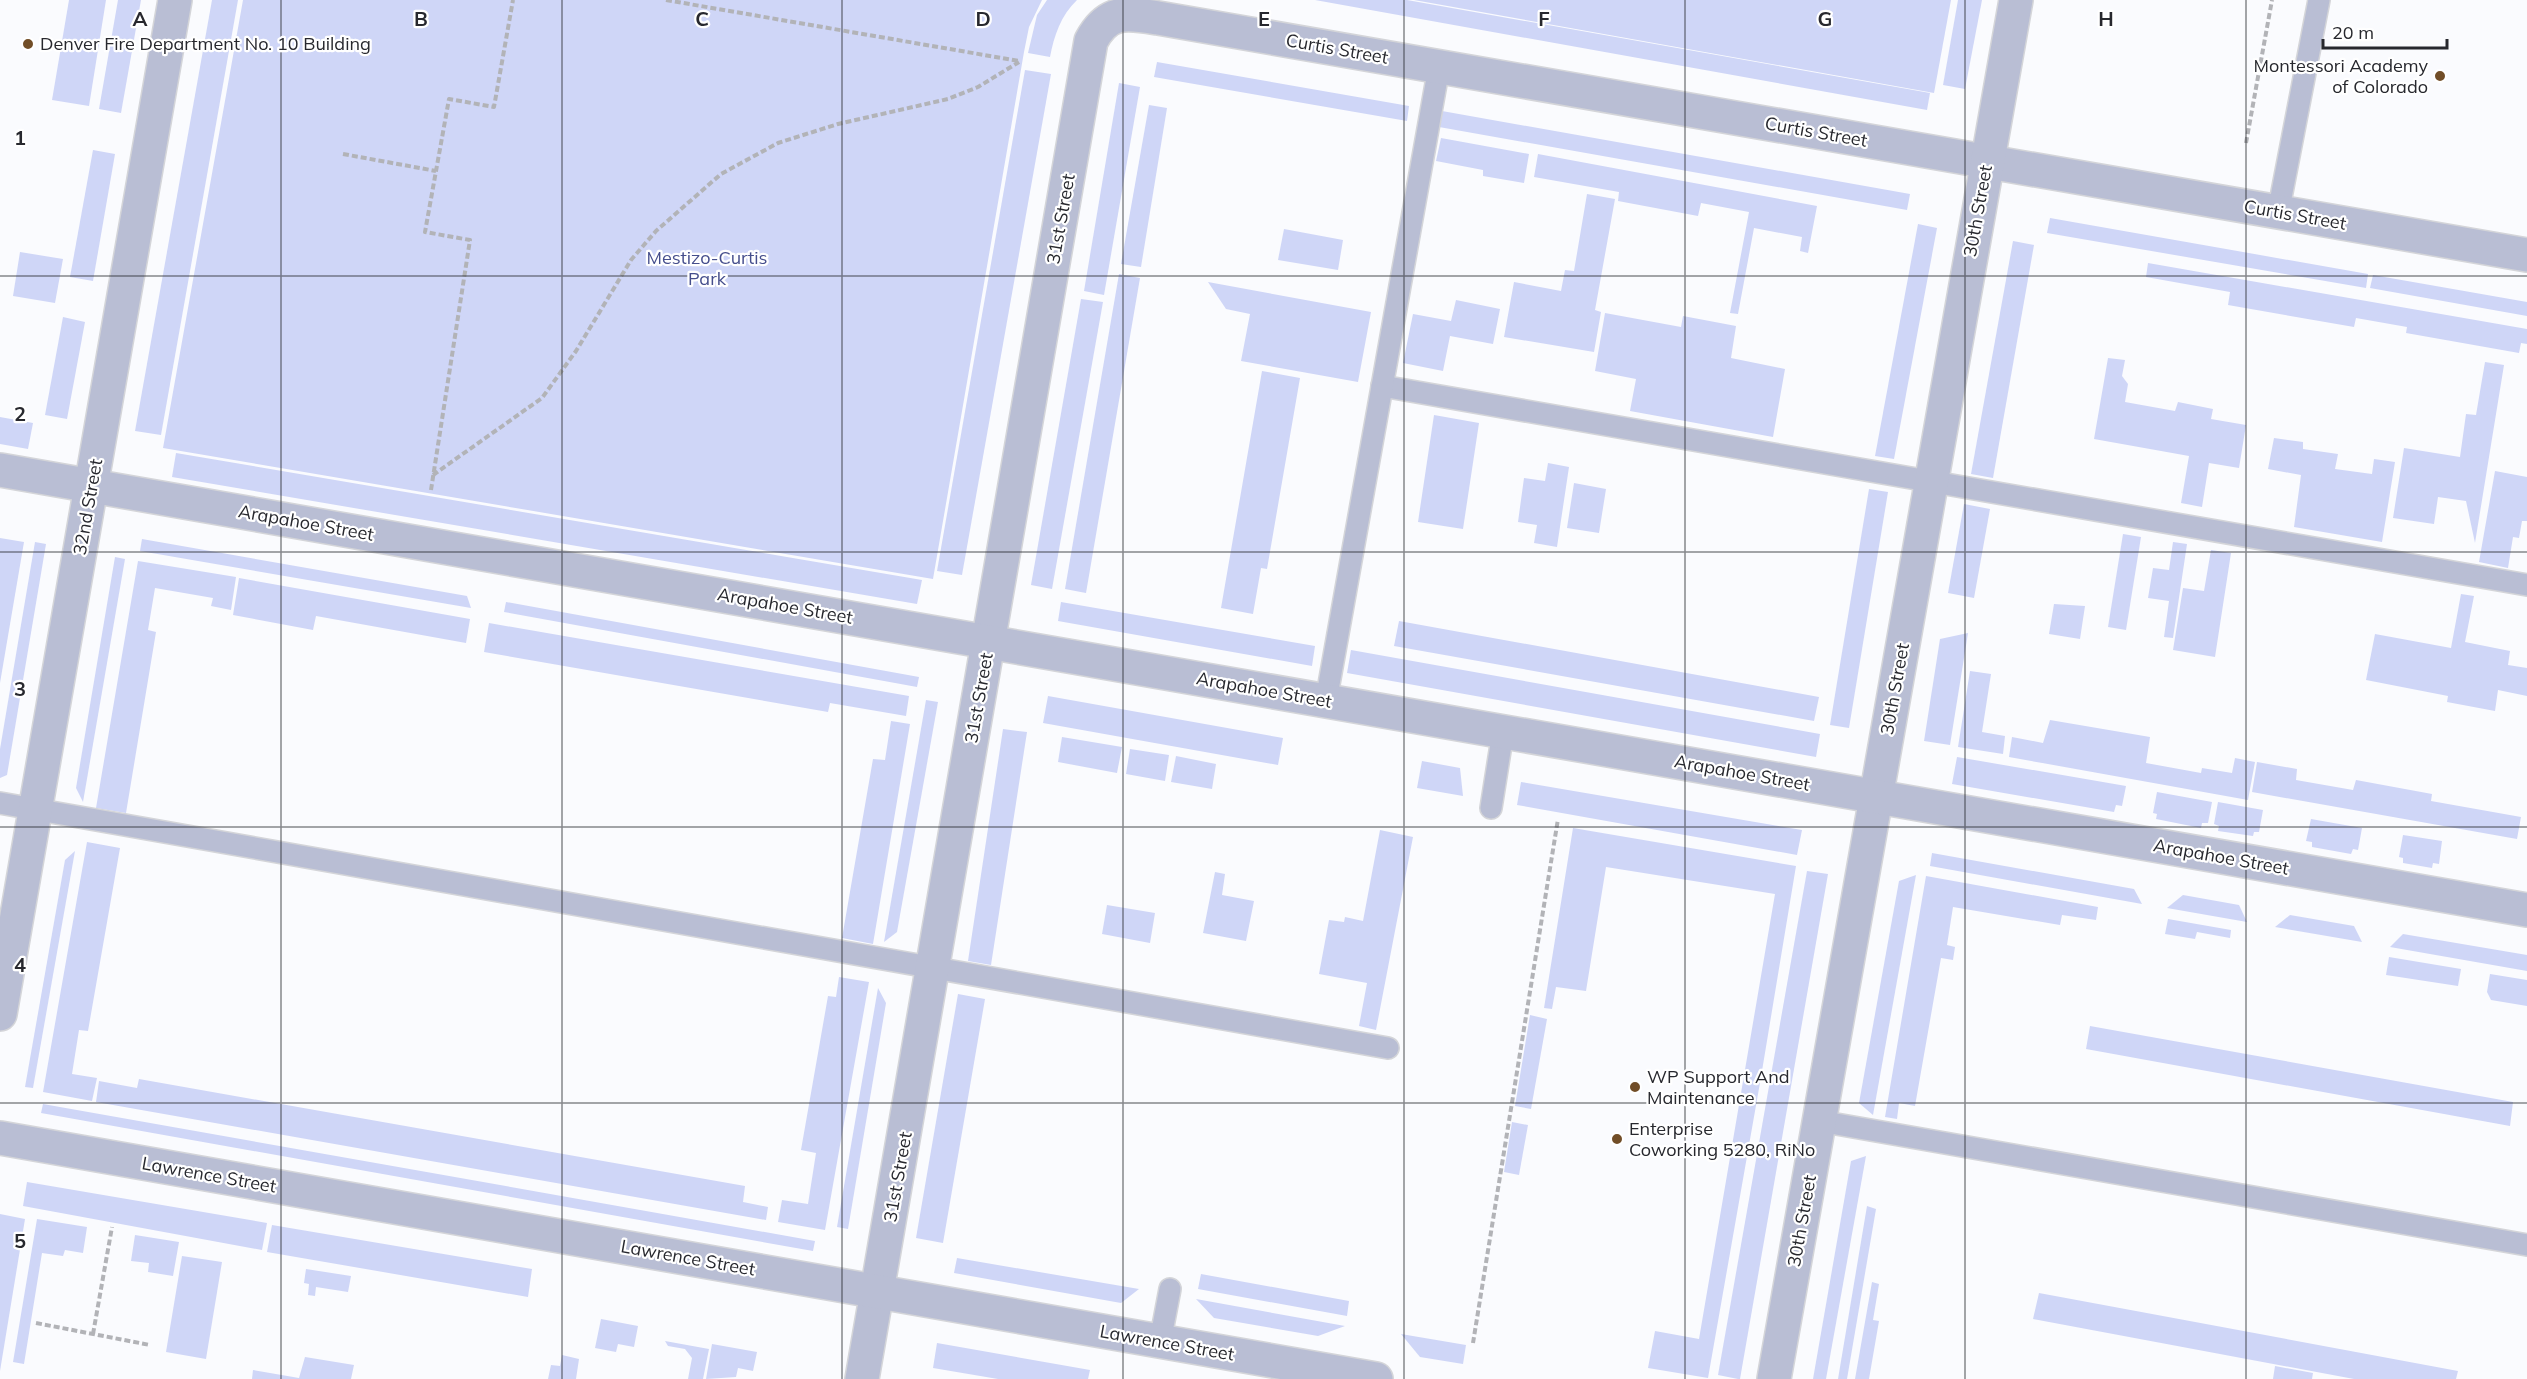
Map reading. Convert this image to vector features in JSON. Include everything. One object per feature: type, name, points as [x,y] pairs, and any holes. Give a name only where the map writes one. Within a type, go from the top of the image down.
[{"type":"street","name":"32nd Street","points":[[0,1014],[175,0]]},
{"type":"street","name":"30th Street","points":[[1774,1379],[2016,0]]},
{"type":"street","name":"Curtis Street","points":[[1106,21],[1117,15],[1129,14],[2527,255]]},
{"type":"street","name":"31st Street","points":[[862,1379],[1091,41],[1106,21]]},
{"type":"street","name":"Arapahoe Street","points":[[0,470],[2527,910]]},
{"type":"street","name":"Lawrence Street","points":[[0,1138],[1376,1379]]},
{"type":"lane","points":[[2278,213],[2319,0]]},
{"type":"lane","points":[[1326,701],[1439,67]]},
{"type":"lane","points":[[1382,386],[2527,585]]},
{"type":"lane","points":[[1491,808],[1503,732]]},
{"type":"lane","points":[[0,803],[1388,1048]]},
{"type":"lane","points":[[1819,1121],[2527,1245]]},
{"type":"lane","points":[[1161,1342],[1170,1288]]},
{"type":"path","points":[[431,490],[470,240],[425,232],[449,99],[494,107],[513,0]]},
{"type":"path","points":[[433,475],[542,398],[576,351],[632,260],[656,231],[721,174],[778,143],[838,124],[917,106],[968,91],[1019,62],[666,0]]},
{"type":"path","points":[[2246,143],[2272,0]]},
{"type":"path","points":[[342,154],[436,171]]},
{"type":"path","points":[[1473,1343],[1558,819]]},
{"type":"path","points":[[93,1334],[112,1227]]},
{"type":"path","points":[[36,1323],[150,1345]]},
{"type":"green space","points":[[69,0],[106,0],[89,106],[52,100]]},
{"type":"green space","points":[[118,0],[141,0],[121,113],[99,109]]},
{"type":"green space","points":[[212,0],[238,0],[161,435],[135,431]]},
{"type":"green space","name":"Mestizo-Curtis Park","points":[[243,0],[1042,0],[1029,27],[1024,52],[933,579],[163,448]]},
{"type":"green space","points":[[1047,0],[1077,0],[1059,26],[1050,57],[1028,53],[1037,15]]},
{"type":"green space","points":[[1315,0],[1407,0],[1930,93],[1927,110]]},
{"type":"green space","points":[[1414,0],[1951,0],[1934,93]]},
{"type":"green space","points":[[1958,0],[1982,0],[1965,89],[1943,85]]},
{"type":"green space","points":[[1157,62],[1409,106],[1407,121],[1154,77]]},
{"type":"green space","points":[[1025,70],[1051,74],[962,575],[937,571]]},
{"type":"green space","points":[[1119,83],[1140,87],[1104,295],[1084,291]]},
{"type":"green space","points":[[1149,105],[1167,108],[1141,267],[1121,264]]},
{"type":"green space","points":[[1442,111],[1910,194],[1907,210],[1439,127]]},
{"type":"green space","points":[[1441,138],[1529,154],[1524,183],[1483,176],[1483,170],[1436,161]]},
{"type":"green space","points":[[93,150],[115,154],[93,281],[70,277]]},
{"type":"green space","points":[[1538,154],[1817,206],[1808,253],[1800,251],[1802,237],[1754,228],[1738,314],[1730,313],[1749,212],[1701,203],[1698,216],[1618,201],[1619,192],[1534,177]]},
{"type":"green space","points":[[1587,194],[1615,199],[1595,310],[1601,312],[1594,352],[1504,337],[1514,282],[1561,291],[1565,270],[1574,271]]},
{"type":"green space","points":[[2050,218],[2368,274],[2366,288],[2047,233]]},
{"type":"green space","points":[[1918,224],[1937,228],[1894,459],[1875,456]]},
{"type":"green space","points":[[1284,229],[1343,240],[1338,270],[1278,260]]},
{"type":"green space","points":[[2013,241],[2034,245],[1993,478],[1971,474]]},
{"type":"green space","points":[[20,252],[63,259],[55,303],[13,296]]},
{"type":"green space","points":[[2148,263],[2527,329],[2527,344],[2521,343],[2519,353],[2406,333],[2407,327],[2356,318],[2354,327],[2228,305],[2230,292],[2146,277]]},
{"type":"green space","points":[[1119,274],[1140,278],[1086,593],[1065,589]]},
{"type":"green space","points":[[2373,275],[2527,302],[2527,316],[2370,288]]},
{"type":"green space","points":[[1208,282],[1371,312],[1358,382],[1241,361],[1250,314],[1226,309]]},
{"type":"green space","points":[[1081,299],[1103,302],[1052,589],[1031,585]]},
{"type":"green space","points":[[1456,300],[1500,309],[1493,344],[1450,336],[1443,371],[1403,363],[1413,314],[1451,321]]},
{"type":"green space","points":[[1605,313],[1681,327],[1683,316],[1736,326],[1731,358],[1785,369],[1773,437],[1630,411],[1636,379],[1595,371]]},
{"type":"green space","points":[[63,317],[85,322],[67,419],[45,415]]},
{"type":"green space","points":[[2108,358],[2125,360],[2122,376],[2128,384],[2125,402],[2175,411],[2178,402],[2213,409],[2211,419],[2246,425],[2239,468],[2209,463],[2202,507],[2181,503],[2189,456],[2094,439]]},
{"type":"green space","points":[[2485,362],[2504,365],[2475,543],[2466,501],[2438,497],[2434,524],[2393,518],[2404,448],[2460,457],[2466,414],[2476,415]]},
{"type":"green space","points":[[1262,371],[1300,378],[1267,569],[1261,568],[1253,614],[1221,608]]},
{"type":"green space","points":[[1434,415],[1479,423],[1463,529],[1418,522]]},
{"type":"green space","points":[[0,417],[33,423],[28,449],[0,444]]},
{"type":"green space","points":[[2274,438],[2303,442],[2303,449],[2338,454],[2335,469],[2372,474],[2374,459],[2395,462],[2382,542],[2294,527],[2301,475],[2268,469]]},
{"type":"green space","points":[[176,453],[922,580],[917,604],[172,477]]},
{"type":"green space","points":[[1548,463],[1569,467],[1557,547],[1534,543],[1537,525],[1518,522],[1524,478],[1545,481]]},
{"type":"green space","points":[[2495,471],[2527,477],[2527,521],[2522,521],[2519,538],[2513,537],[2508,568],[2479,562]]},
{"type":"green space","points":[[1574,483],[1606,489],[1599,533],[1567,528]]},
{"type":"green space","points":[[1869,489],[1888,492],[1849,728],[1830,725]]},
{"type":"green space","points":[[1964,504],[1990,509],[1974,598],[1948,593]]},
{"type":"green space","points":[[2123,534],[2141,537],[2126,630],[2108,627]]},
{"type":"green space","points":[[0,538],[24,542],[0,683]]},
{"type":"green space","points":[[142,539],[467,596],[471,608],[140,551]]},
{"type":"green space","points":[[35,542],[46,544],[7,775],[0,778],[0,749]]},
{"type":"green space","points":[[2173,542],[2187,544],[2173,638],[2164,637],[2169,601],[2148,598],[2153,568],[2169,570]]},
{"type":"green space","points":[[2211,550],[2231,553],[2215,657],[2173,650],[2183,588],[2204,591]]},
{"type":"green space","points":[[115,557],[125,559],[83,802],[76,788]]},
{"type":"green space","points":[[138,561],[236,577],[231,610],[211,606],[213,598],[155,588],[148,630],[156,632],[126,813],[96,808]]},
{"type":"green space","points":[[239,578],[470,619],[466,643],[316,616],[313,630],[233,615]]},
{"type":"green space","points":[[2461,594],[2474,596],[2465,642],[2510,651],[2508,665],[2527,668],[2527,696],[2498,690],[2495,711],[2447,702],[2448,696],[2366,680],[2375,634],[2451,648]]},
{"type":"green space","points":[[506,602],[919,677],[917,687],[504,612]]},
{"type":"green space","points":[[1061,602],[1315,646],[1312,666],[1058,621]]},
{"type":"green space","points":[[2054,604],[2085,606],[2080,639],[2049,634]]},
{"type":"green space","points":[[1399,621],[1819,697],[1814,721],[1394,646]]},
{"type":"green space","points":[[489,623],[909,696],[906,716],[830,703],[828,712],[484,652]]},
{"type":"green space","points":[[1968,633],[1950,745],[1924,741],[1940,639]]},
{"type":"green space","points":[[1351,650],[1820,734],[1816,757],[1347,673]]},
{"type":"green space","points":[[1970,671],[1991,674],[1982,732],[2005,736],[2003,754],[1958,747]]},
{"type":"green space","points":[[1048,696],[1283,738],[1278,765],[1043,723]]},
{"type":"green space","points":[[926,700],[938,702],[897,932],[884,942]]},
{"type":"green space","points":[[2050,720],[2150,737],[2146,763],[2201,773],[2202,768],[2232,773],[2235,758],[2255,762],[2248,800],[2009,757],[2012,737],[2043,743]]},
{"type":"green space","points":[[891,721],[910,724],[873,944],[842,938],[873,759],[885,760]]},
{"type":"green space","points":[[1003,729],[1027,732],[991,965],[968,961]]},
{"type":"green space","points":[[1062,737],[1122,747],[1117,773],[1058,762]]},
{"type":"green space","points":[[1130,749],[1169,755],[1165,781],[1126,774]]},
{"type":"green space","points":[[1176,756],[1216,764],[1212,789],[1171,782]]},
{"type":"green space","points":[[1957,757],[2126,786],[2122,806],[2116,805],[2114,812],[1952,784]]},
{"type":"green space","points":[[1422,761],[1460,768],[1463,796],[1417,788]]},
{"type":"green space","points":[[2257,762],[2297,769],[2296,780],[2353,790],[2356,780],[2432,794],[2431,801],[2521,817],[2517,839],[2252,792]]},
{"type":"green space","points":[[1521,782],[1802,830],[1797,855],[1517,805]]},
{"type":"green space","points":[[2157,792],[2212,802],[2208,823],[2202,823],[2201,828],[2156,819],[2157,814],[2153,813]]},
{"type":"green space","points":[[2218,802],[2263,810],[2259,832],[2254,832],[2253,836],[2218,831],[2219,826],[2214,824]]},
{"type":"green space","points":[[2311,819],[2362,828],[2358,850],[2353,849],[2351,854],[2312,847],[2312,842],[2306,841]]},
{"type":"green space","points":[[1573,828],[1796,866],[1708,1378],[1648,1368],[1655,1331],[1699,1339],[1775,894],[1606,867],[1586,991],[1556,987],[1552,1009],[1544,1008]]},
{"type":"green space","points":[[1380,830],[1413,837],[1376,1030],[1359,1026],[1367,983],[1319,974],[1329,920],[1344,922],[1345,917],[1363,921]]},
{"type":"green space","points":[[2403,835],[2442,841],[2439,864],[2433,863],[2432,868],[2403,863],[2403,858],[2399,857]]},
{"type":"green space","points":[[87,842],[120,848],[88,1031],[79,1030],[72,1074],[97,1078],[92,1101],[43,1092]]},
{"type":"green space","points":[[75,851],[33,1088],[25,1087],[65,860]]},
{"type":"green space","points":[[1932,853],[2134,889],[2142,904],[1930,866]]},
{"type":"green space","points":[[1807,871],[1828,874],[1740,1379],[1738,1379],[1718,1375]]},
{"type":"green space","points":[[1215,872],[1225,874],[1222,895],[1254,901],[1246,941],[1203,933]]},
{"type":"green space","points":[[1916,875],[1873,1115],[1859,1103],[1899,881]]},
{"type":"green space","points":[[1926,876],[2098,907],[2096,920],[2062,915],[2060,925],[1953,907],[1947,945],[1955,947],[1953,960],[1941,958],[1915,1106],[1899,1103],[1897,1119],[1885,1117]]},
{"type":"green space","points":[[2183,895],[2239,905],[2247,922],[2167,908]]},
{"type":"green space","points":[[1107,905],[1155,913],[1150,943],[1102,934]]},
{"type":"green space","points":[[2290,915],[2354,926],[2362,942],[2275,927]]},
{"type":"green space","points":[[2168,919],[2231,930],[2230,938],[2197,932],[2195,939],[2165,934]]},
{"type":"green space","points":[[2403,934],[2527,955],[2527,971],[2390,947]]},
{"type":"green space","points":[[2389,957],[2461,969],[2458,986],[2386,975]]},
{"type":"green space","points":[[2490,974],[2527,980],[2527,1006],[2491,1000],[2487,992]]},
{"type":"green space","points":[[839,977],[869,982],[825,1230],[778,1222],[782,1200],[808,1204],[816,1153],[801,1150],[828,996],[836,997]]},
{"type":"green space","points":[[878,988],[886,1003],[848,1229],[837,1227]]},
{"type":"green space","points":[[958,994],[985,999],[943,1243],[916,1238]]},
{"type":"green space","points":[[1530,1015],[1547,1019],[1531,1109],[1515,1106]]},
{"type":"green space","points":[[2090,1026],[2513,1102],[2510,1126],[2086,1049]]},
{"type":"green space","points":[[139,1079],[745,1186],[743,1202],[768,1207],[766,1220],[96,1102],[99,1081],[137,1088]]},
{"type":"green space","points":[[43,1104],[815,1241],[813,1251],[41,1113]]},
{"type":"green space","points":[[1512,1122],[1528,1125],[1519,1175],[1504,1172]]},
{"type":"green space","points":[[1866,1156],[1826,1379],[1813,1379],[1851,1161]]},
{"type":"green space","points":[[27,1182],[267,1223],[262,1250],[23,1206]]},
{"type":"green space","points":[[1867,1206],[1876,1209],[1847,1379],[1838,1379]]},
{"type":"green space","points":[[0,1214],[25,1219],[0,1371]]},
{"type":"green space","points":[[37,1219],[87,1227],[83,1253],[65,1250],[63,1256],[42,1253],[24,1364],[13,1362]]},
{"type":"green space","points":[[272,1225],[532,1269],[528,1297],[267,1252]]},
{"type":"green space","points":[[135,1235],[179,1242],[173,1276],[148,1272],[149,1263],[131,1261]]},
{"type":"green space","points":[[182,1256],[222,1262],[206,1359],[166,1352]]},
{"type":"green space","points":[[957,1258],[1139,1289],[1121,1303],[954,1273]]},
{"type":"green space","points":[[306,1269],[351,1276],[348,1292],[316,1287],[315,1296],[308,1295],[309,1284],[304,1283]]},
{"type":"green space","points":[[1201,1274],[1349,1301],[1347,1316],[1198,1289]]},
{"type":"green space","points":[[1872,1282],[1879,1284],[1873,1320],[1879,1321],[1869,1379],[1855,1379]]},
{"type":"green space","points":[[2039,1293],[2458,1371],[2456,1379],[2354,1379],[2033,1319]]},
{"type":"green space","points":[[1196,1299],[1345,1326],[1318,1336],[1214,1318]]},
{"type":"green space","points":[[601,1319],[638,1326],[634,1347],[618,1344],[616,1352],[595,1348]]},
{"type":"green space","points":[[1401,1334],[1466,1345],[1463,1364],[1420,1357]]},
{"type":"green space","points":[[665,1341],[709,1349],[703,1379],[688,1379],[692,1358],[685,1349],[668,1346]]},
{"type":"green space","points":[[937,1343],[1090,1370],[1088,1379],[998,1379],[933,1368]]},
{"type":"green space","points":[[712,1344],[757,1352],[753,1371],[738,1368],[736,1377],[706,1379]]},
{"type":"green space","points":[[562,1355],[579,1359],[576,1379],[548,1379],[551,1365],[560,1366]]},
{"type":"green space","points":[[305,1357],[354,1365],[351,1379],[252,1379],[253,1370],[299,1378]]},
{"type":"green space","points":[[2275,1366],[2313,1373],[2312,1379],[2273,1379]]},
{"type":"place","name":"Denver Fire Department No. 10 Building","points":[[28,44]]},
{"type":"place","name":"Montessori Academy of Colorado","points":[[2440,76]]},
{"type":"place","name":"WP Support And Maintenance","points":[[1635,1087]]},
{"type":"place","name":"Enterprise Coworking 5280, RiNo","points":[[1617,1139]]}]
